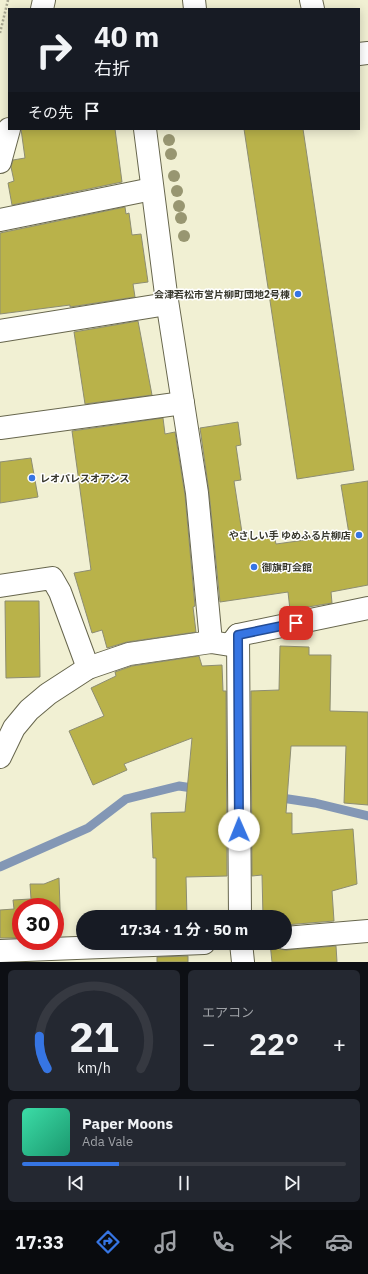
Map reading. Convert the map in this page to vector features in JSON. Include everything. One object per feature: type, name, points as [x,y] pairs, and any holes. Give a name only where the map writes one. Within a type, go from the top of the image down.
[{"type":"street","points":[[0,162],[9,130]]},
{"type":"street","points":[[145,130],[167,304],[197,493],[211,642]]},
{"type":"street","points":[[0,220],[152,189]]},
{"type":"street","points":[[0,332],[167,304]]},
{"type":"street","points":[[0,428],[183,403]]},
{"type":"street","points":[[0,586],[52,578],[60,592],[88,668]]},
{"type":"street","points":[[0,757],[14,728],[29,710],[48,694],[88,668],[129,654],[211,642],[230,645],[238,635],[368,608]]},
{"type":"street","points":[[238,635],[240,910]]},
{"type":"street","points":[[292,937],[368,931]]},
{"type":"street","points":[[0,951],[76,948]]},
{"type":"street","points":[[242,950],[243,962]]},
{"type":"path","points":[[0,33],[8,0]]},
{"type":"building","points":[[21,130],[115,130],[122,182],[12,205],[8,183],[14,181],[11,167],[13,160],[25,158]]},
{"type":"building","name":"会津若松市営片柳町団地2号棟","points":[[244,130],[303,130],[354,470],[297,479]]},
{"type":"building","points":[[125,207],[126,214],[129,213],[132,235],[141,234],[148,282],[133,284],[135,297],[70,307],[70,305],[0,314],[0,233]]},
{"type":"building","points":[[138,321],[152,395],[85,404],[74,332]]},
{"type":"building","points":[[163,418],[165,434],[175,432],[185,495],[196,632],[127,642],[107,648],[102,630],[92,633],[74,573],[91,570],[72,431]]},
{"type":"building","points":[[238,422],[241,445],[236,446],[241,480],[234,481],[243,539],[274,535],[276,544],[349,534],[341,485],[368,481],[368,585],[331,592],[332,603],[290,610],[288,592],[220,602],[209,492],[200,428]]},
{"type":"building","points":[[31,458],[38,497],[0,503],[0,462]]},
{"type":"building","points":[[5,601],[39,601],[40,677],[6,678]]},
{"type":"building","points":[[280,646],[309,647],[309,655],[331,655],[330,711],[368,712],[368,805],[344,803],[346,746],[291,746],[286,813],[292,813],[292,834],[353,829],[357,884],[332,891],[334,921],[292,924],[292,910],[263,910],[262,875],[252,876],[251,691],[279,690]]},
{"type":"building","points":[[199,656],[202,666],[222,665],[223,691],[226,691],[227,876],[186,877],[187,910],[156,910],[156,858],[153,858],[151,813],[185,812],[192,738],[124,764],[127,770],[93,785],[69,731],[104,716],[91,688],[116,676],[115,672],[132,666]]},
{"type":"building","points":[[59,878],[60,898],[31,898],[30,884],[44,884]]},
{"type":"building","points":[[12,909],[12,938],[0,938],[0,910]]},
{"type":"building","points":[[336,946],[337,962],[272,962],[271,950],[292,950]]},
{"type":"building","points":[[188,956],[188,962],[157,962],[157,957]]},
{"type":"waterway","points":[[0,867],[88,828],[126,799],[179,786],[199,789]]},
{"type":"waterway","points":[[275,797],[315,803],[368,816]]},
{"type":"place","name":"会津若松市営片柳町団地2号棟","points":[[298,294]]},
{"type":"place","name":"レオパレスオアシス","points":[[32,478]]},
{"type":"place","name":"やさしい手 ゆめふる片柳店","points":[[359,535]]},
{"type":"place","name":"御旗町会館","points":[[254,567]]},
{"type":"route","points":[[239,830],[238,635],[296,623]]}]
